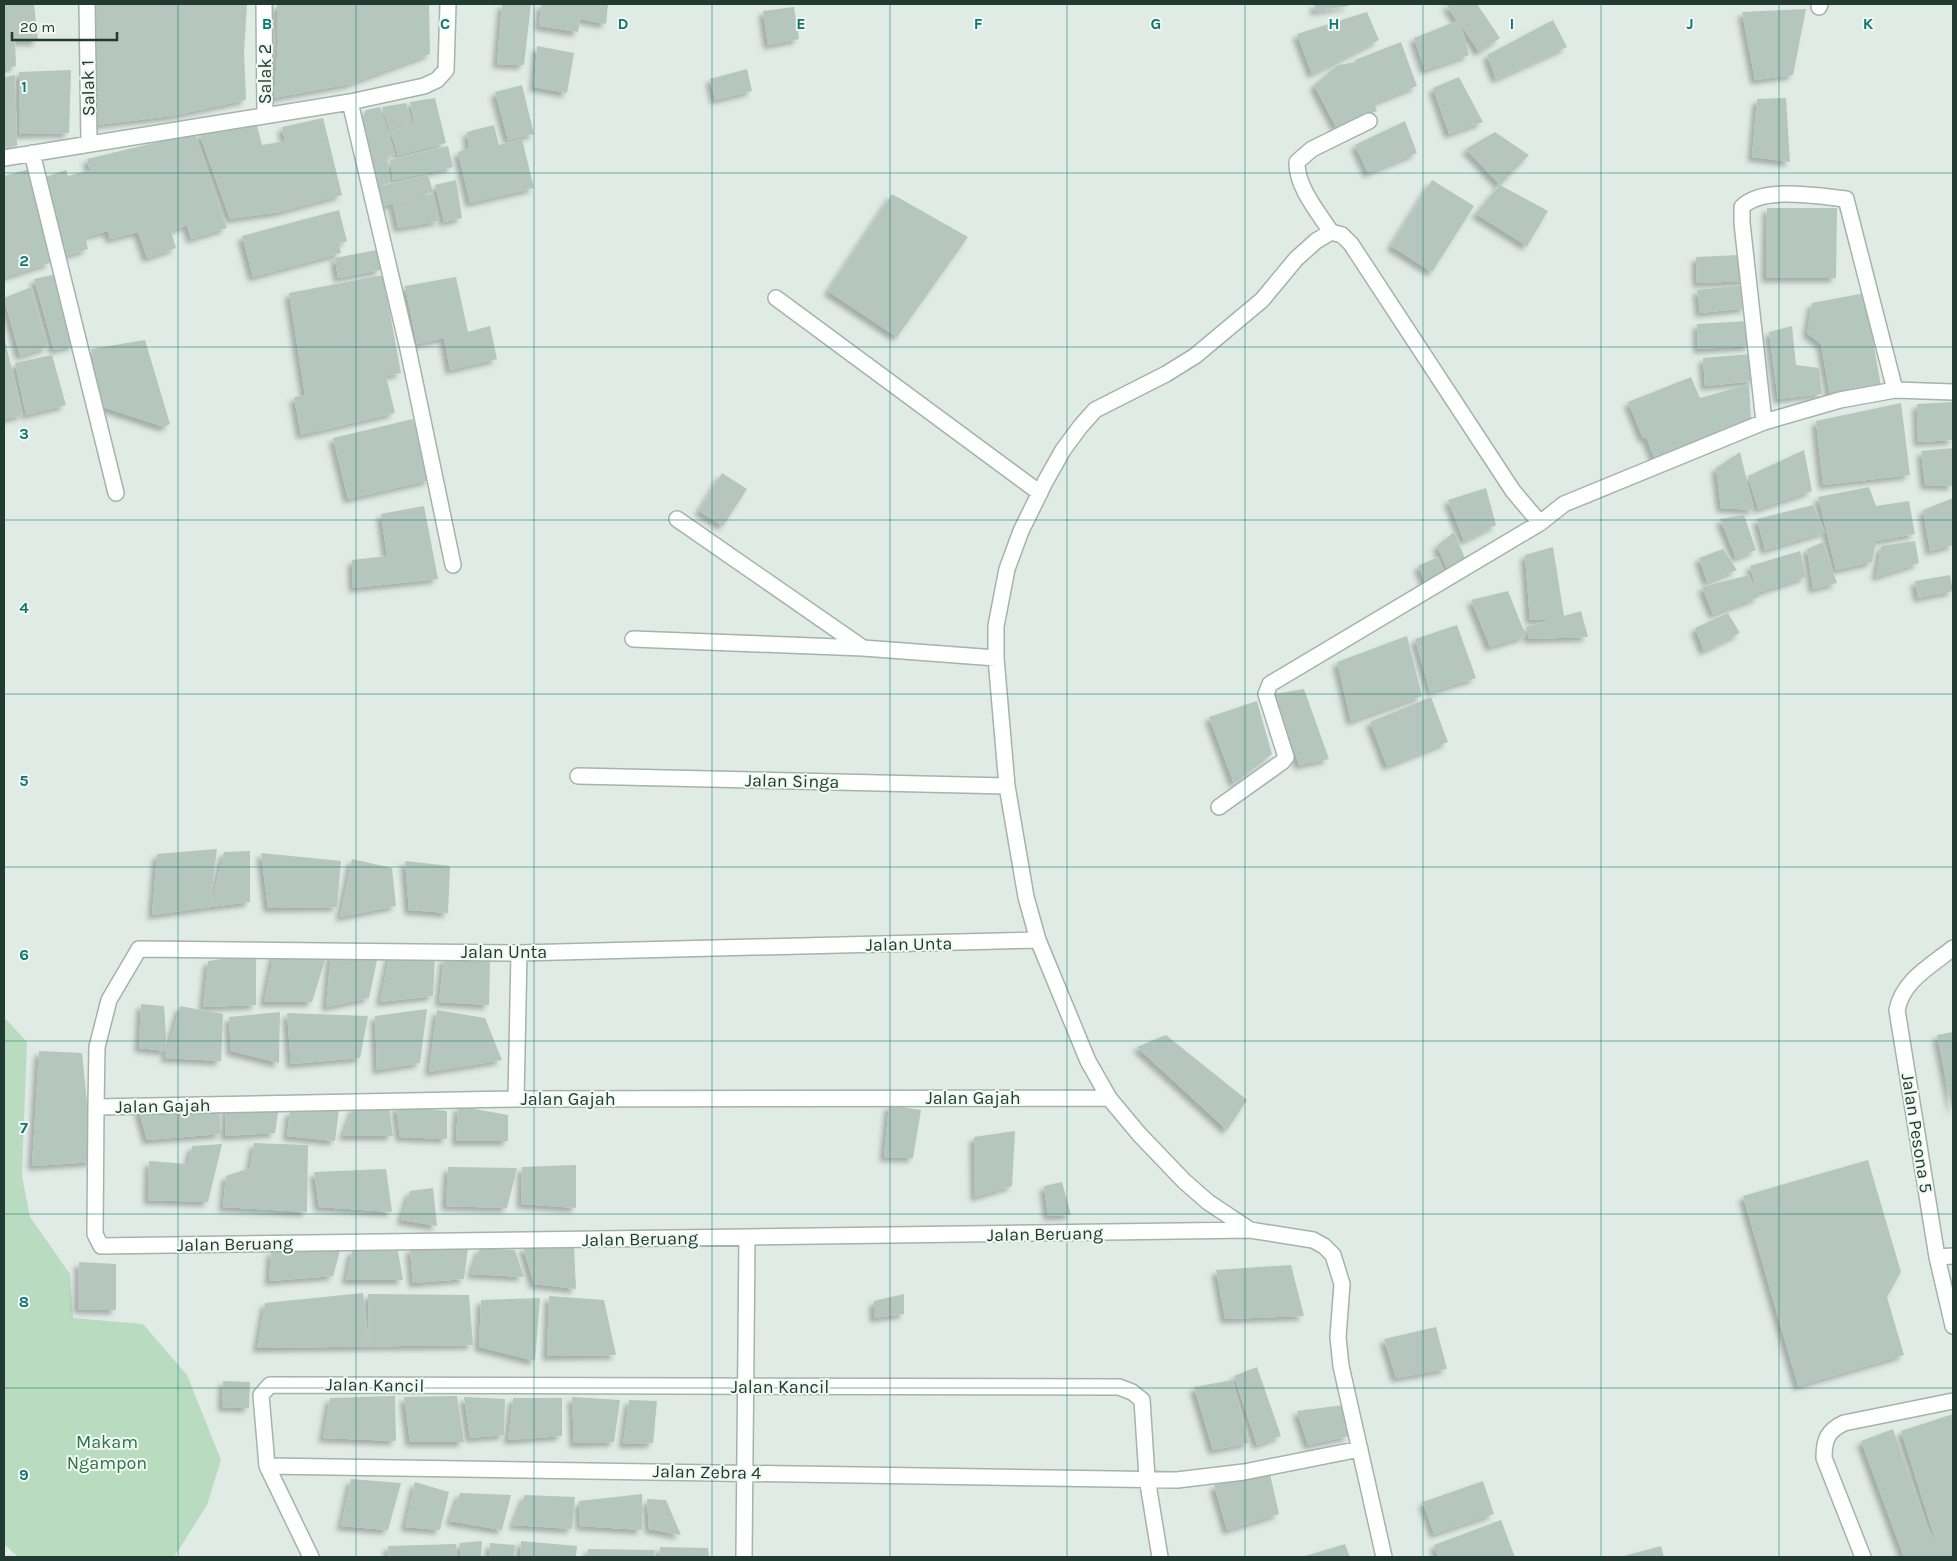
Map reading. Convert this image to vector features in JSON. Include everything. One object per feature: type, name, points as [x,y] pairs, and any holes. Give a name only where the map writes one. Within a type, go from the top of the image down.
[{"type":"street","name":"Salak 1","points":[[87,4],[89,143]]},
{"type":"street","name":"Salak 2","points":[[264,4],[265,114]]},
{"type":"street","points":[[4,158],[265,114],[350,102],[424,86],[438,80],[446,70],[448,4]]},
{"type":"street","points":[[350,102],[408,349],[453,565]]},
{"type":"street","points":[[1369,121],[1312,149],[1297,162],[1296,171],[1331,232],[1342,235],[1351,244],[1513,491],[1540,523]]},
{"type":"street","points":[[32,153],[116,493]]},
{"type":"street","points":[[1764,422],[1742,223],[1742,207],[1756,197],[1798,194],[1846,199],[1895,390]]},
{"type":"street","points":[[1331,232],[1309,247],[1262,300],[1195,356],[1166,374],[1096,410],[1063,450],[1021,532],[1007,569],[996,626],[996,658],[1007,786],[1017,852],[1038,940],[1075,1035],[1109,1098],[1184,1181],[1208,1202],[1250,1230],[1313,1240],[1324,1246],[1333,1255],[1342,1284],[1338,1337],[1341,1366],[1384,1557]]},
{"type":"street","points":[[776,298],[1040,493]]},
{"type":"street","points":[[1219,807],[1282,762],[1286,757],[1266,694],[1270,684],[1540,523],[1564,504],[1764,422],[1840,400],[1895,390],[1953,392]]},
{"type":"street","points":[[677,518],[863,648]]},
{"type":"street","points":[[633,639],[863,648],[996,658]]},
{"type":"street","name":"Jalan Singa","points":[[578,776],[1007,786]]},
{"type":"street","name":"Jalan Unta","points":[[96,1107],[97,1046],[109,1000],[139,949],[519,953],[1038,940]]},
{"type":"street","name":"Jalan Pesona 5","points":[[1953,948],[1908,984],[1900,997],[1897,1010],[1937,1256],[1953,1326]]},
{"type":"street","points":[[516,1099],[519,953]]},
{"type":"street","name":"Jalan Gajah","points":[[95,1177],[96,1107],[516,1099],[1109,1098]]},
{"type":"street","name":"Jalan Beruang","points":[[95,1177],[95,1234],[101,1246],[1250,1230]]},
{"type":"street","points":[[744,1557],[747,1238]]},
{"type":"street","points":[[1937,1256],[1953,1256]]},
{"type":"street","name":"Jalan Kancil","points":[[268,1466],[261,1395],[270,1385],[277,1384],[1119,1387],[1132,1392],[1142,1400],[1147,1478],[1160,1557]]},
{"type":"street","points":[[1863,1557],[1824,1458],[1824,1442],[1830,1431],[1844,1423],[1953,1401]]},
{"type":"street","name":"Jalan Zebra 4","points":[[268,1466],[1147,1478],[1177,1480],[1213,1477],[1360,1449]]},
{"type":"street","points":[[268,1466],[311,1557]]},
{"type":"green space","name":"Makam Ngampon","points":[[4,1017],[27,1042],[22,1176],[30,1217],[70,1274],[73,1318],[143,1324],[187,1375],[221,1460],[207,1505],[174,1557],[18,1557],[4,1544]]},
{"type":"building","points":[[4,4],[34,4],[38,41],[15,41],[16,66],[4,69]]},
{"type":"building","points":[[95,4],[247,4],[244,52],[246,100],[171,116],[96,125]]},
{"type":"building","points":[[277,4],[429,4],[430,54],[349,84],[274,98],[278,44]]},
{"type":"building","points":[[502,4],[531,4],[524,65],[497,64]]},
{"type":"building","points":[[541,4],[608,4],[606,24],[580,19],[578,32],[539,26]]},
{"type":"building","points":[[1314,4],[1348,4],[1349,6],[1315,11]]},
{"type":"building","points":[[1446,4],[1477,4],[1500,38],[1479,52],[1461,25],[1469,55],[1425,70],[1414,38],[1457,21]]},
{"type":"building","points":[[794,7],[799,39],[768,45],[763,11]]},
{"type":"building","points":[[1806,9],[1793,75],[1755,80],[1742,12]]},
{"type":"building","points":[[1367,12],[1379,40],[1312,74],[1297,34]]},
{"type":"building","points":[[1553,20],[1567,47],[1496,79],[1487,55]]},
{"type":"building","points":[[1401,42],[1417,86],[1374,103],[1377,111],[1336,127],[1314,85],[1338,65],[1356,62],[1355,60]]},
{"type":"building","points":[[537,46],[574,53],[567,93],[534,87]]},
{"type":"building","points":[[747,69],[752,91],[715,100],[710,79]]},
{"type":"building","points":[[71,70],[69,133],[19,134],[19,72]]},
{"type":"building","points":[[15,75],[17,146],[4,148],[4,77]]},
{"type":"building","points":[[1459,77],[1483,122],[1449,134],[1433,88]]},
{"type":"building","points":[[522,85],[534,134],[508,140],[495,92]]},
{"type":"building","points":[[435,98],[446,143],[398,155],[390,131],[414,123],[410,102]]},
{"type":"building","points":[[1786,98],[1790,162],[1752,157],[1757,99]]},
{"type":"building","points":[[406,103],[412,122],[389,129],[382,107]]},
{"type":"building","points":[[380,107],[395,154],[387,156],[390,183],[376,186],[361,122],[366,110]]},
{"type":"building","points":[[323,118],[342,195],[279,212],[230,219],[199,133],[257,125],[262,145],[285,141],[282,127]]},
{"type":"building","points":[[1405,121],[1417,153],[1368,173],[1355,145]]},
{"type":"building","points":[[494,125],[499,145],[522,139],[534,188],[470,203],[458,152],[469,148],[467,132]]},
{"type":"building","points":[[1495,132],[1529,155],[1500,185],[1466,149]]},
{"type":"building","points":[[195,133],[227,228],[191,239],[187,225],[171,231],[176,248],[147,258],[138,232],[110,239],[108,231],[85,237],[88,249],[62,257],[42,178],[66,170],[68,176],[90,170],[87,159]]},
{"type":"building","points":[[448,146],[453,167],[393,180],[390,160]]},
{"type":"building","points":[[30,169],[50,263],[5,277],[4,176]]},
{"type":"building","points":[[428,175],[433,192],[381,207],[376,187]]},
{"type":"building","points":[[456,180],[462,218],[444,222],[435,185]]},
{"type":"building","points":[[1432,180],[1474,206],[1432,272],[1391,246]]},
{"type":"building","points":[[1500,185],[1548,211],[1527,246],[1476,214]]},
{"type":"building","points":[[433,194],[439,221],[398,228],[393,204]]},
{"type":"building","points":[[892,194],[968,237],[897,337],[828,291]]},
{"type":"building","points":[[1767,208],[1837,208],[1836,278],[1766,278]]},
{"type":"building","points":[[339,210],[347,241],[339,244],[341,253],[253,277],[242,236]]},
{"type":"building","points":[[377,250],[381,270],[338,278],[335,258]]},
{"type":"building","points":[[1740,255],[1748,281],[1697,283],[1696,257]]},
{"type":"building","points":[[57,274],[75,345],[54,350],[34,279]]},
{"type":"building","points":[[383,275],[401,373],[386,376],[395,413],[301,435],[294,397],[305,395],[289,293]]},
{"type":"building","points":[[456,277],[468,332],[490,326],[497,359],[450,370],[444,338],[417,344],[405,286]]},
{"type":"building","points":[[1743,285],[1746,308],[1700,313],[1697,290]]},
{"type":"building","points":[[31,287],[48,347],[20,356],[4,298]]},
{"type":"building","points":[[1865,293],[1881,387],[1830,396],[1821,344],[1807,333],[1812,303]]},
{"type":"building","points":[[1748,321],[1750,346],[1698,349],[1697,324]]},
{"type":"building","points":[[1792,326],[1796,365],[1819,368],[1822,394],[1778,399],[1769,332]]},
{"type":"building","points":[[4,337],[23,415],[4,419]]},
{"type":"building","points":[[145,340],[170,424],[164,427],[103,407],[91,349]]},
{"type":"building","points":[[1751,354],[1754,381],[1705,386],[1703,358]]},
{"type":"building","points":[[52,355],[66,405],[26,415],[15,363]]},
{"type":"building","points":[[1691,377],[1700,398],[1749,384],[1751,419],[1713,432],[1715,439],[1656,462],[1646,437],[1643,438],[1628,402]]},
{"type":"building","points":[[1953,402],[1953,440],[1918,442],[1917,404]]},
{"type":"building","points":[[1901,403],[1910,475],[1823,485],[1816,421]]},
{"type":"building","points":[[413,419],[430,480],[348,499],[333,438]]},
{"type":"building","points":[[1953,448],[1953,486],[1925,485],[1921,451]]},
{"type":"building","points":[[1804,450],[1812,491],[1758,509],[1748,476]]},
{"type":"building","points":[[1740,452],[1754,510],[1721,508],[1716,468]]},
{"type":"building","points":[[722,473],[747,489],[723,526],[699,511]]},
{"type":"building","points":[[1869,487],[1876,506],[1909,501],[1915,534],[1876,541],[1872,562],[1836,570],[1818,497]]},
{"type":"building","points":[[1486,488],[1496,525],[1464,541],[1448,500]]},
{"type":"building","points":[[1953,498],[1953,545],[1930,551],[1923,510]]},
{"type":"building","points":[[1813,505],[1825,532],[1765,550],[1757,519]]},
{"type":"building","points":[[424,506],[438,579],[353,588],[352,560],[387,556],[381,514]]},
{"type":"building","points":[[1744,515],[1756,550],[1736,558],[1720,519]]},
{"type":"building","points":[[1454,532],[1467,563],[1448,571],[1437,546]]},
{"type":"building","points":[[1915,541],[1919,563],[1876,577],[1881,546]]},
{"type":"building","points":[[1823,542],[1837,583],[1813,589],[1807,549]]},
{"type":"building","points":[[1553,547],[1564,616],[1581,611],[1588,637],[1529,639],[1526,627],[1553,619],[1530,620],[1525,555]]},
{"type":"building","points":[[1723,549],[1737,570],[1707,582],[1699,558]]},
{"type":"building","points":[[1800,551],[1806,577],[1757,593],[1750,566]]},
{"type":"building","points":[[1438,557],[1447,578],[1426,585],[1418,566]]},
{"type":"building","points":[[1749,575],[1759,597],[1713,614],[1702,587]]},
{"type":"building","points":[[1950,575],[1953,591],[1918,598],[1915,581]]},
{"type":"building","points":[[1508,591],[1526,636],[1490,647],[1471,600]]},
{"type":"building","points":[[1728,613],[1740,633],[1704,651],[1695,628]]},
{"type":"building","points":[[1457,625],[1476,678],[1430,692],[1415,639]]},
{"type":"building","points":[[1407,636],[1422,696],[1351,721],[1337,662]]},
{"type":"building","points":[[1304,689],[1329,759],[1299,765],[1275,694]]},
{"type":"building","points":[[1431,697],[1448,742],[1387,766],[1370,722]]},
{"type":"building","points":[[1257,701],[1272,754],[1234,784],[1209,717]]},
{"type":"building","points":[[217,849],[210,907],[152,915],[157,854]]},
{"type":"building","points":[[250,851],[250,902],[210,907],[224,852]]},
{"type":"building","points":[[261,853],[341,861],[337,907],[268,908]]},
{"type":"building","points":[[352,859],[392,868],[396,906],[340,917]]},
{"type":"building","points":[[405,861],[450,866],[448,913],[409,910]]},
{"type":"building","points":[[274,953],[325,960],[312,1002],[264,1002]]},
{"type":"building","points":[[331,953],[377,960],[369,998],[326,1007]]},
{"type":"building","points":[[390,953],[435,954],[433,996],[380,1002]]},
{"type":"building","points":[[256,954],[256,1005],[203,1007],[208,961]]},
{"type":"building","points":[[444,958],[490,960],[489,1005],[439,1002]]},
{"type":"building","points":[[141,1004],[164,1006],[167,1051],[139,1048]]},
{"type":"building","points":[[180,1006],[223,1014],[221,1061],[165,1058]]},
{"type":"building","points":[[427,1009],[420,1063],[377,1070],[375,1016]]},
{"type":"building","points":[[437,1010],[485,1018],[502,1060],[429,1072]]},
{"type":"building","points":[[280,1012],[279,1063],[231,1051],[229,1017]]},
{"type":"building","points":[[287,1013],[368,1016],[360,1058],[291,1064]]},
{"type":"building","points":[[1953,1032],[1953,1109],[1952,1109],[1937,1035]]},
{"type":"building","points":[[1166,1035],[1247,1100],[1227,1130],[1137,1047]]},
{"type":"building","points":[[39,1051],[82,1053],[93,1162],[32,1166]]},
{"type":"building","points":[[889,1105],[921,1110],[913,1158],[884,1157]]},
{"type":"building","points":[[279,1106],[275,1133],[225,1136],[226,1107]]},
{"type":"building","points":[[396,1106],[447,1111],[447,1139],[400,1137]]},
{"type":"building","points":[[458,1106],[508,1115],[508,1141],[456,1141]]},
{"type":"building","points":[[219,1107],[221,1134],[147,1140],[138,1108]]},
{"type":"building","points":[[354,1107],[389,1107],[393,1136],[343,1136]]},
{"type":"building","points":[[339,1109],[335,1141],[287,1136],[290,1111]]},
{"type":"building","points":[[1015,1131],[1012,1186],[975,1197],[974,1137]]},
{"type":"building","points":[[254,1143],[308,1145],[307,1212],[223,1207],[226,1176],[250,1168]]},
{"type":"building","points":[[222,1144],[208,1202],[148,1200],[149,1161],[188,1164],[192,1146]]},
{"type":"building","points":[[1868,1160],[1901,1272],[1887,1297],[1904,1355],[1798,1386],[1743,1196]]},
{"type":"building","points":[[576,1165],[576,1208],[521,1204],[522,1167]]},
{"type":"building","points":[[448,1167],[517,1168],[507,1208],[446,1206]]},
{"type":"building","points":[[386,1169],[392,1212],[319,1207],[314,1172]]},
{"type":"building","points":[[1062,1182],[1071,1215],[1048,1216],[1044,1186]]},
{"type":"building","points":[[433,1188],[437,1226],[401,1220],[410,1191]]},
{"type":"building","points":[[523,1247],[574,1247],[576,1289],[534,1284]]},
{"type":"building","points":[[410,1248],[468,1248],[464,1279],[413,1283]]},
{"type":"building","points":[[480,1248],[515,1250],[524,1277],[471,1274]]},
{"type":"building","points":[[352,1250],[398,1251],[403,1280],[346,1280]]},
{"type":"building","points":[[271,1251],[340,1251],[333,1276],[269,1281]]},
{"type":"building","points":[[79,1262],[116,1264],[116,1310],[78,1309]]},
{"type":"building","points":[[1291,1265],[1304,1316],[1225,1319],[1216,1270]]},
{"type":"building","points":[[363,1293],[369,1344],[368,1294],[469,1295],[473,1345],[257,1348],[265,1303]]},
{"type":"building","points":[[904,1294],[904,1314],[874,1318],[874,1301]]},
{"type":"building","points":[[549,1296],[604,1300],[616,1355],[547,1356]]},
{"type":"building","points":[[540,1298],[535,1361],[479,1347],[481,1300]]},
{"type":"building","points":[[1436,1327],[1447,1369],[1396,1378],[1384,1339]]},
{"type":"building","points":[[1257,1367],[1281,1436],[1257,1445],[1234,1376]]},
{"type":"building","points":[[1233,1380],[1249,1443],[1213,1450],[1194,1387]]},
{"type":"building","points":[[223,1381],[250,1382],[249,1408],[222,1407]]},
{"type":"building","points":[[395,1396],[396,1441],[323,1438],[330,1398]]},
{"type":"building","points":[[457,1396],[464,1442],[410,1442],[404,1397]]},
{"type":"building","points":[[464,1397],[505,1399],[504,1435],[470,1438]]},
{"type":"building","points":[[572,1397],[620,1400],[614,1442],[574,1443]]},
{"type":"building","points":[[513,1398],[562,1398],[562,1436],[508,1440]]},
{"type":"building","points":[[629,1400],[657,1401],[653,1443],[623,1444]]},
{"type":"building","points":[[1344,1405],[1349,1436],[1308,1445],[1297,1411]]},
{"type":"building","points":[[1953,1414],[1953,1557],[1904,1557],[1861,1441],[1893,1429],[1927,1525],[1937,1545],[1901,1431]]},
{"type":"building","points":[[1270,1474],[1279,1514],[1227,1530],[1214,1485]]},
{"type":"building","points":[[351,1479],[401,1483],[388,1530],[341,1526]]},
{"type":"building","points":[[1483,1481],[1494,1514],[1434,1534],[1423,1502]]},
{"type":"building","points":[[415,1482],[449,1492],[440,1530],[405,1527]]},
{"type":"building","points":[[460,1493],[511,1495],[502,1530],[450,1521]]},
{"type":"building","points":[[642,1494],[642,1530],[580,1526],[579,1501]]},
{"type":"building","points":[[525,1495],[575,1497],[572,1529],[513,1525]]},
{"type":"building","points":[[647,1499],[666,1500],[681,1535],[649,1529]]},
{"type":"building","points":[[1501,1520],[1515,1557],[1438,1557],[1434,1545]]},
{"type":"building","points":[[482,1541],[481,1557],[460,1557],[460,1543]]},
{"type":"building","points":[[521,1541],[577,1546],[576,1557],[520,1557]]},
{"type":"building","points":[[490,1543],[515,1545],[514,1557],[489,1557]]},
{"type":"building","points":[[456,1544],[456,1557],[387,1557],[388,1546]]},
{"type":"building","points":[[1345,1544],[1350,1557],[1302,1557]]},
{"type":"building","points":[[1661,1546],[1664,1557],[1620,1557]]},
{"type":"building","points":[[660,1547],[708,1548],[709,1557],[659,1557]]},
{"type":"building","points":[[588,1549],[655,1550],[654,1557],[587,1557]]}]
